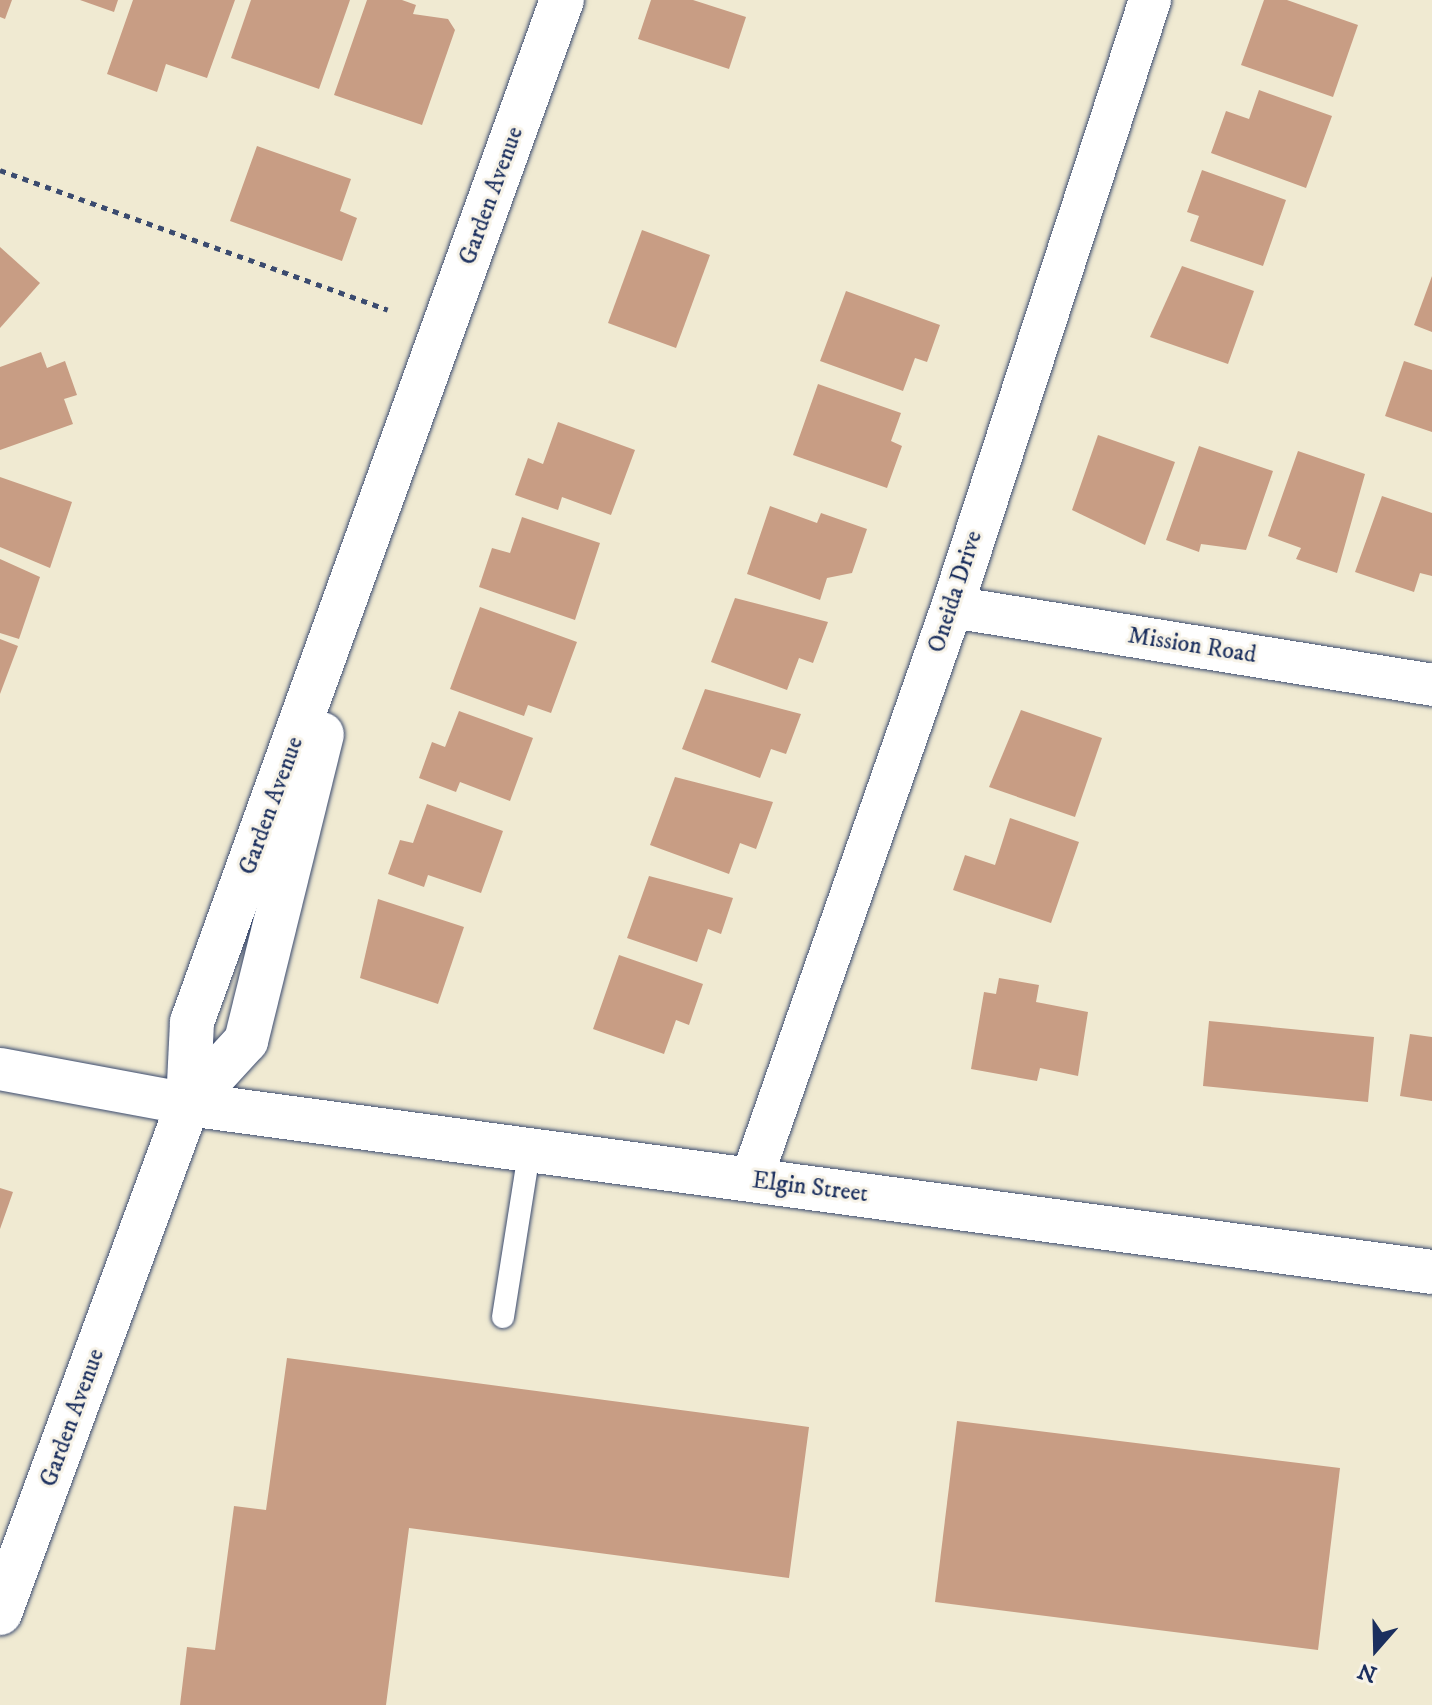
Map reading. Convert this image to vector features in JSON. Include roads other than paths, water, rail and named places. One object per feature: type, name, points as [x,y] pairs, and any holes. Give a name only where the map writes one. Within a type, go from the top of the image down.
[{"type":"street","name":"Garden Avenue","points":[[0,1613],[188,1104],[246,1041],[308,800],[339,624],[562,0]]},
{"type":"street","name":"Oneida Drive","points":[[751,1180],[952,607],[1150,0]]},
{"type":"street","name":"Mission Road","points":[[952,607],[1432,685]]},
{"type":"street","points":[[0,1069],[188,1104]]},
{"type":"street","name":"Elgin Street","points":[[188,1104],[529,1153],[1432,1272]]},
{"type":"lane","points":[[503,1317],[529,1153]]}]
